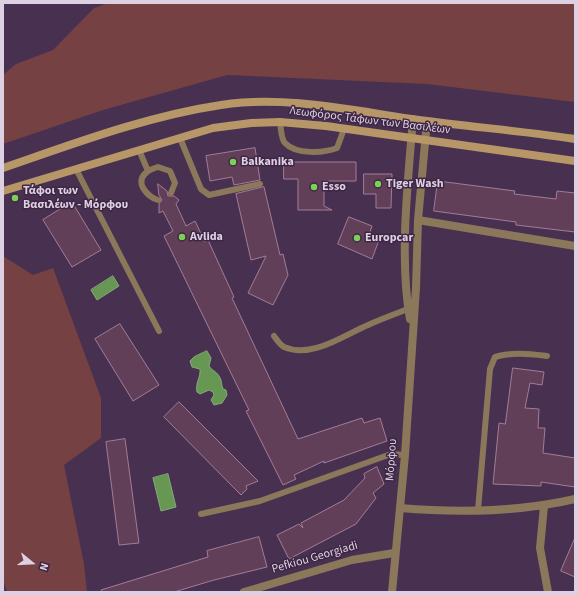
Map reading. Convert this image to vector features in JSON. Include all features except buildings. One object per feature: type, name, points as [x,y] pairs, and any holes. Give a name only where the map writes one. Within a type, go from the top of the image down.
[{"type":"main road","name":"Λεωφόρος Τάφων των Βασιλέων","points":[[3,168],[172,115],[221,105],[251,102],[282,103],[354,110],[427,121],[575,139]]},
{"type":"main road","name":"Λεωφόρος Τάφων των Βασιλέων","points":[[3,191],[213,128],[280,122],[412,137],[575,161]]},
{"type":"street","name":"Μόρφου","points":[[412,330],[406,285],[406,227],[413,119]]},
{"type":"street","name":"Μόρφου","points":[[392,592],[394,553],[400,508],[404,455],[416,288],[418,220],[427,121]]},
{"type":"street","points":[[418,220],[575,246]]},
{"type":"street","points":[[400,508],[436,511],[478,510],[544,506],[575,499]]},
{"type":"street","points":[[544,506],[540,548],[548,592]]},
{"type":"street","name":"Pefkiou Georgiadi","points":[[244,592],[352,560],[394,553]]},
{"type":"lane","points":[[280,122],[284,142],[291,148],[300,151],[331,150],[337,148],[344,129]]},
{"type":"lane","points":[[180,138],[201,190],[209,195],[260,184]]},
{"type":"lane","points":[[139,150],[148,172]]},
{"type":"lane","points":[[158,200],[147,195],[143,190],[143,177],[148,172],[158,167],[170,172],[175,183],[171,193]]},
{"type":"lane","points":[[76,169],[159,331]]},
{"type":"lane","points":[[274,336],[282,346],[291,349],[306,350],[320,347],[367,325],[408,309]]},
{"type":"lane","points":[[478,510],[490,369],[495,357],[505,354],[521,353],[547,356]]},
{"type":"lane","points":[[201,514],[260,501],[391,454],[404,455]]},
{"type":"shaded area","points":[[108,3],[575,3],[575,102],[427,84],[227,75],[103,110],[3,144],[3,75],[16,64],[53,50],[94,8]]},
{"type":"shaded area","points":[[3,256],[33,275],[53,268],[101,398],[101,438],[64,465],[84,564],[87,592],[7,592],[3,580]]},
{"type":"shaded area","points":[[113,276],[119,286],[97,300],[91,290]]},
{"type":"shaded area","points":[[207,351],[211,358],[209,366],[217,373],[227,395],[222,403],[214,405],[211,400],[214,395],[213,392],[209,390],[200,394],[197,392],[200,369],[192,367],[190,361],[194,357]]},
{"type":"shaded area","points":[[168,474],[176,507],[161,511],[153,478]]},
{"type":"place","name":"Balkanika","points":[[233,162]]},
{"type":"place","name":"Tiger Wash","points":[[378,184]]},
{"type":"place","name":"Esso","points":[[314,187]]},
{"type":"place","name":"Τάφοι των Βασιλέων - Μόρφου","points":[[15,198]]},
{"type":"place","name":"Avlida","points":[[182,237]]},
{"type":"place","name":"Europcar","points":[[357,238]]}]
